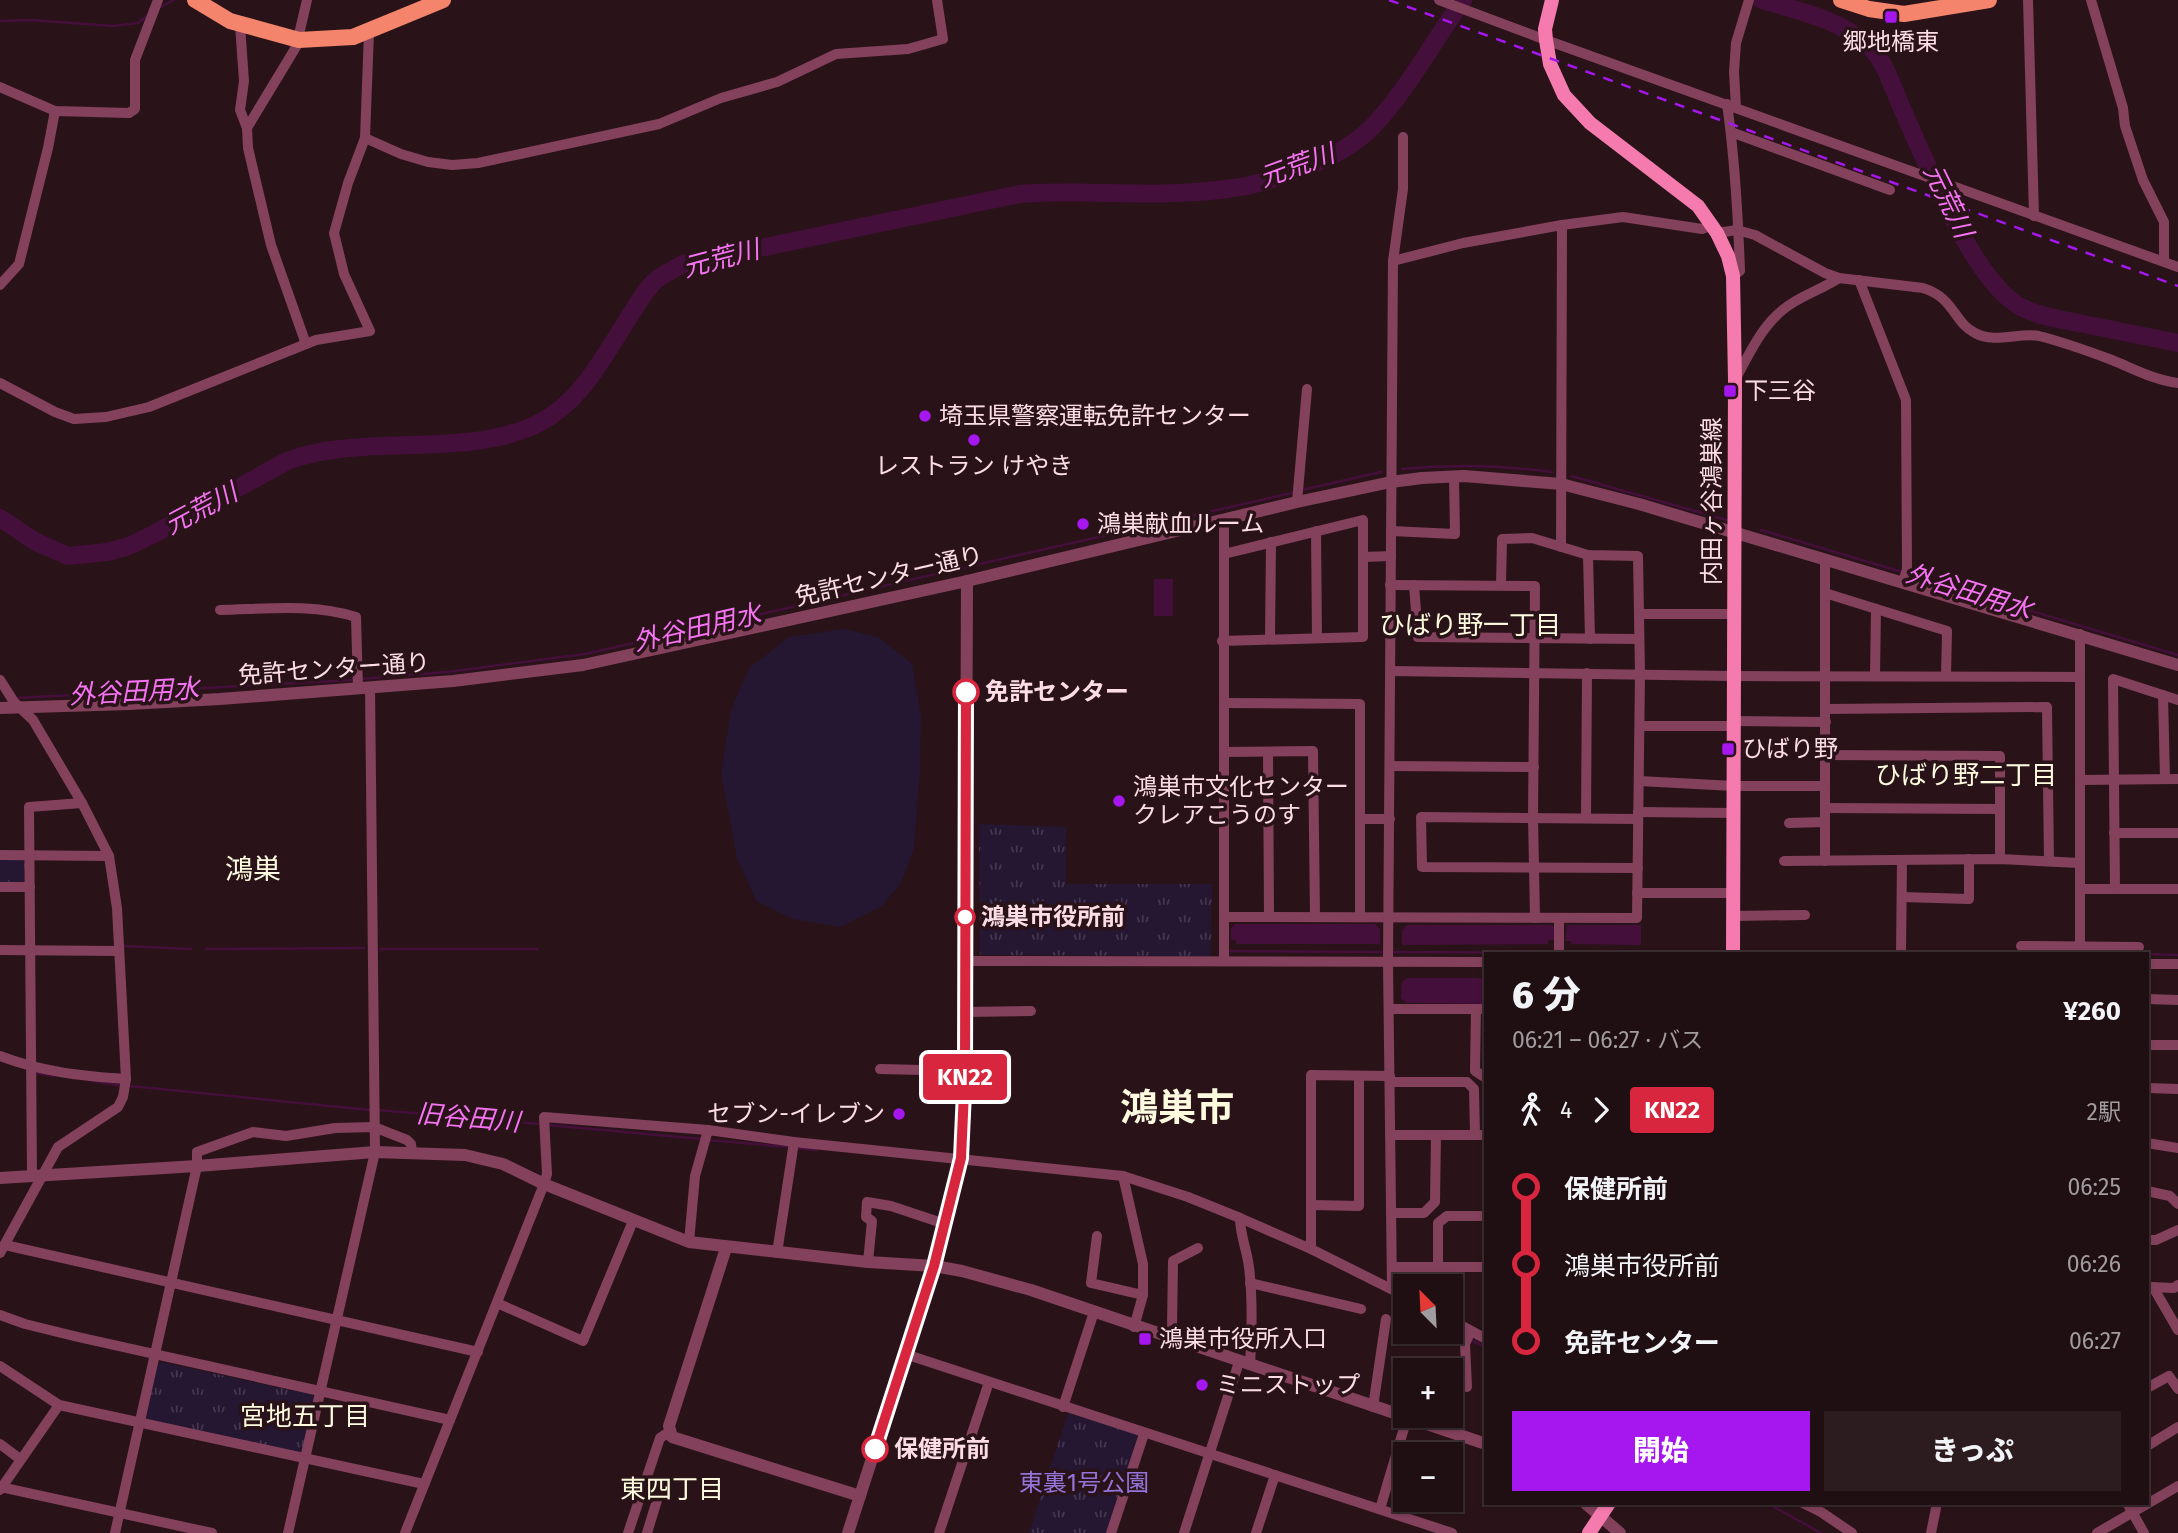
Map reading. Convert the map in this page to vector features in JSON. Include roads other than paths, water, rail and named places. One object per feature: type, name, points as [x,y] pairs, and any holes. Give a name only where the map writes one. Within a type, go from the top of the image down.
[{"type":"main road","points":[[195,0],[230,22],[299,40],[331,39],[369,32],[443,0]]},
{"type":"main road","name":"内田ヶ谷鴻巣線","points":[[1552,0],[1545,29],[1549,64],[1556,80],[1579,114],[1688,196],[1714,229],[1728,256],[1732,275],[1735,380],[1733,952]]},
{"type":"main road","points":[[1841,0],[1870,4],[1904,14],[1989,0]]},
{"type":"main road","points":[[1589,1533],[1604,1509]]},
{"type":"street","points":[[0,87],[55,111],[129,113],[135,109],[135,60],[158,0]]},
{"type":"street","points":[[247,128],[299,40],[307,0]]},
{"type":"street","points":[[365,138],[419,159],[452,164],[489,161],[659,124],[721,98],[777,82],[836,54],[908,49],[943,39],[937,0]]},
{"type":"street","points":[[1439,0],[2178,267]]},
{"type":"street","points":[[1732,275],[1740,271],[1731,106],[1736,43],[1749,0]]},
{"type":"street","points":[[2028,0],[2034,216]]},
{"type":"street","points":[[2091,0],[2123,108],[2125,126],[2143,180],[2164,222],[2164,261]]},
{"type":"street","points":[[240,25],[244,80],[240,110],[247,128],[248,148],[271,245],[306,344]]},
{"type":"street","points":[[0,383],[74,419],[106,417],[149,407],[316,340],[370,331],[344,274],[334,233],[348,183],[365,138],[369,32]]},
{"type":"street","points":[[0,285],[19,264],[55,111]]},
{"type":"street","points":[[1731,132],[1890,190]]},
{"type":"street","points":[[405,1533],[544,1184],[547,1174],[544,1117],[708,1130],[794,1142],[1123,1177],[1188,1197],[1240,1218],[1392,1289],[1388,962],[1393,261],[1403,189],[1403,138]]},
{"type":"street","points":[[1393,261],[1463,243],[1623,217],[1702,229],[1737,230],[1755,236],[1839,278],[1934,291],[1942,296],[1972,332],[1979,335],[2004,338],[2035,335],[2111,360],[2161,381],[2178,383]]},
{"type":"street","points":[[1561,547],[1562,225]]},
{"type":"street","points":[[1735,380],[1760,335],[1778,314],[1839,278]]},
{"type":"street","points":[[1859,280],[1906,400],[1907,569],[1903,582]]},
{"type":"street","points":[[1297,502],[1307,389]]},
{"type":"street","points":[[1391,531],[1455,534],[1454,476]]},
{"type":"street","name":"免許センター通り","points":[[0,708],[129,705],[522,674],[583,665],[967,581],[1297,502],[1391,482],[1454,476],[1561,484],[1825,559],[2178,665]]},
{"type":"street","points":[[1224,519],[1224,961]]},
{"type":"street","points":[[1222,641],[1363,637],[1363,520],[1224,554]]},
{"type":"street","points":[[1316,531],[1317,638]]},
{"type":"street","points":[[1226,917],[1637,918],[1640,726],[1638,556],[1588,555],[1532,538],[1502,539],[1501,585]]},
{"type":"street","points":[[1270,639],[1271,542]]},
{"type":"street","points":[[1588,555],[1590,639]]},
{"type":"street","points":[[1363,557],[1391,556]]},
{"type":"street","points":[[1825,559],[1825,861]]},
{"type":"street","points":[[848,1533],[934,1266],[961,1158],[965,1070],[967,581]]},
{"type":"street","points":[[1390,585],[1535,586],[1535,918]]},
{"type":"street","points":[[1414,585],[1418,637],[1640,639]]},
{"type":"street","points":[[1825,593],[1947,631],[1946,676]]},
{"type":"street","points":[[220,610],[313,608],[356,617],[364,687],[375,1152],[288,1533]]},
{"type":"street","points":[[1875,676],[1876,609]]},
{"type":"street","points":[[1639,614],[1735,614]]},
{"type":"street","points":[[2080,634],[2080,950]]},
{"type":"street","points":[[1391,671],[2080,677]]},
{"type":"street","points":[[1586,818],[1587,673]]},
{"type":"street","points":[[2115,889],[2113,679],[2178,700]]},
{"type":"street","points":[[0,680],[15,702],[33,720],[82,803],[109,856],[117,908],[126,1079],[118,1107],[58,1147],[38,1175],[3,1249],[478,1352]]},
{"type":"street","points":[[2163,695],[2165,779]]},
{"type":"street","points":[[1224,703],[1360,704],[1360,917]]},
{"type":"street","points":[[1826,709],[2047,707],[2049,861]]},
{"type":"street","points":[[1640,726],[1826,722]]},
{"type":"street","points":[[1224,752],[1313,751],[1315,916]]},
{"type":"street","points":[[1268,752],[1269,917]]},
{"type":"street","points":[[1825,755],[2000,756],[2000,859]]},
{"type":"street","points":[[1390,766],[1534,767]]},
{"type":"street","points":[[2080,780],[2178,779]]},
{"type":"street","points":[[1639,781],[1734,786],[1825,786]]},
{"type":"street","points":[[38,1175],[32,1067],[29,807],[82,803]]},
{"type":"street","points":[[1825,808],[2000,809]]},
{"type":"street","points":[[1638,868],[1422,867],[1421,817],[1586,818],[1734,813]]},
{"type":"street","points":[[1360,819],[1390,818]]},
{"type":"street","points":[[1789,823],[1825,822]]},
{"type":"street","points":[[2114,833],[2178,833]]},
{"type":"street","points":[[0,855],[109,856]]},
{"type":"street","points":[[1902,897],[1969,899],[1969,859]]},
{"type":"street","points":[[1784,861],[2000,859],[2079,863]]},
{"type":"street","points":[[1901,952],[1902,860]]},
{"type":"street","points":[[0,887],[30,887]]},
{"type":"street","points":[[2080,889],[2178,889]]},
{"type":"street","points":[[1637,892],[1733,893]]},
{"type":"street","points":[[1733,916],[1805,915]]},
{"type":"street","points":[[1559,918],[1559,952]]},
{"type":"street","points":[[2021,946],[2080,950],[2139,947]]},
{"type":"street","points":[[0,950],[118,951]]},
{"type":"street","points":[[965,961],[1484,962]]},
{"type":"street","points":[[2149,964],[2178,964]]},
{"type":"street","points":[[2149,999],[2178,1000]]},
{"type":"street","points":[[1389,1009],[1481,1009],[1475,1071],[1484,1078]]},
{"type":"street","points":[[965,1012],[1031,1011]]},
{"type":"street","points":[[2149,1045],[2178,1045]]},
{"type":"street","points":[[0,1056],[32,1067],[75,1076],[126,1079]]},
{"type":"street","points":[[880,1069],[965,1070]]},
{"type":"street","points":[[1311,1250],[1311,1076],[1467,1082],[1474,1089],[1480,1135],[1390,1135]]},
{"type":"street","points":[[1311,1205],[1359,1206],[1359,1076]]},
{"type":"street","points":[[2149,1088],[2178,1089]]},
{"type":"street","points":[[115,1533],[197,1166],[197,1152],[253,1132],[286,1136],[335,1128],[374,1128],[407,1140],[411,1144],[412,1152]]},
{"type":"street","points":[[689,1242],[695,1176],[708,1130]]},
{"type":"street","points":[[1391,1213],[1424,1213],[1435,1202],[1436,1135]]},
{"type":"street","points":[[777,1253],[794,1142]]},
{"type":"street","points":[[2149,1143],[2178,1148]]},
{"type":"street","points":[[0,1178],[375,1152],[466,1155],[493,1160],[544,1184],[689,1242],[962,1271],[1031,1290],[1393,1413]]},
{"type":"street","points":[[1123,1177],[1143,1264],[1143,1295],[1134,1327]]},
{"type":"street","points":[[2149,1191],[2170,1196],[2178,1204]]},
{"type":"street","points":[[868,1262],[872,1222],[866,1217],[867,1202],[891,1206],[945,1224]]},
{"type":"street","points":[[1438,1267],[1438,1223],[1447,1216],[1484,1216]]},
{"type":"street","points":[[1184,1533],[1209,1454],[1244,1364],[1252,1327],[1248,1263],[1240,1232],[1240,1218]]},
{"type":"street","points":[[496,1303],[583,1341],[633,1221]]},
{"type":"street","points":[[2149,1240],[2156,1240],[2178,1230]]},
{"type":"street","points":[[1097,1236],[1091,1283],[1143,1295]]},
{"type":"street","points":[[726,1248],[669,1432],[672,1437],[860,1496]]},
{"type":"street","points":[[1170,1339],[1173,1261],[1199,1248]]},
{"type":"street","points":[[1392,1267],[1484,1267]]},
{"type":"street","points":[[1250,1283],[1361,1309]]},
{"type":"street","points":[[2150,1287],[2174,1288],[2178,1285]]},
{"type":"street","points":[[2150,1287],[2176,1323]]},
{"type":"street","points":[[1063,1407],[1094,1312]]},
{"type":"street","points":[[0,1315],[25,1324],[450,1420]]},
{"type":"street","points":[[1373,1407],[1386,1319]]},
{"type":"street","points":[[1463,1327],[1484,1338]]},
{"type":"street","points":[[1467,1387],[1465,1344],[1471,1331]]},
{"type":"street","points":[[905,1354],[1452,1533]]},
{"type":"street","points":[[0,1366],[59,1405],[425,1484]]},
{"type":"street","points":[[2149,1387],[2169,1376],[2178,1390]]},
{"type":"street","points":[[939,1533],[989,1382]]},
{"type":"street","points":[[59,1405],[1,1488],[212,1533]]},
{"type":"street","points":[[2149,1445],[2178,1427]]},
{"type":"street","points":[[1380,1509],[1404,1428]]},
{"type":"street","points":[[1437,1428],[1484,1443]]},
{"type":"street","points":[[658,1497],[644,1533],[629,1531],[660,1438],[669,1432]]},
{"type":"street","points":[[1111,1533],[1144,1434]]},
{"type":"street","points":[[0,1444],[20,1460]]},
{"type":"street","points":[[1256,1533],[1275,1475]]},
{"type":"street","points":[[2149,1499],[2178,1486]]},
{"type":"street","points":[[1807,1505],[1853,1533]]},
{"type":"street","points":[[1931,1533],[1937,1505]]},
{"type":"street","points":[[2097,1533],[2130,1508],[2144,1533]]},
{"type":"street","points":[[1604,1509],[1620,1533]]},
{"type":"waterway","points":[[159,8],[174,0]]},
{"type":"waterway","name":"元荒川","points":[[0,518],[36,542],[68,556],[107,552],[129,546],[154,534],[287,461],[349,448],[447,444],[510,434],[539,423],[567,403],[590,377],[648,289],[656,280],[683,264],[1020,194],[1180,193],[1242,187],[1279,177],[1333,155],[1366,133],[1397,97],[1463,0]]},
{"type":"waterway","name":"元荒川","points":[[1762,0],[1832,22],[1875,52],[1888,74],[1952,218],[1986,274],[2005,295],[2023,308],[2045,316],[2178,343]]},
{"type":"waterway","points":[[0,21],[31,20],[113,26],[138,23],[148,15]]},
{"type":"waterway","name":"外谷田用水","points":[[1402,469],[1477,466],[1552,472]]},
{"type":"waterway","name":"外谷田用水","points":[[1302,490],[1381,472]]},
{"type":"waterway","name":"外谷田用水","points":[[1571,476],[1727,520]]},
{"type":"waterway","name":"外谷田用水","points":[[360,679],[447,672],[585,654],[1296,492]]},
{"type":"waterway","name":"外谷田用水","points":[[1761,530],[1902,572]]},
{"type":"waterway","name":"外谷田用水","points":[[1908,574],[2178,655]]},
{"type":"waterway","name":"外谷田用水","points":[[17,698],[353,680]]},
{"type":"waterway","points":[[122,946],[191,949]]},
{"type":"waterway","points":[[206,949],[364,948]]},
{"type":"waterway","points":[[380,949],[537,949]]},
{"type":"waterway","points":[[1229,951],[1384,952]]},
{"type":"waterway","points":[[1390,952],[1484,953]]},
{"type":"waterway","points":[[2149,954],[2178,955]]},
{"type":"waterway","name":"旧谷田川","points":[[36,1073],[54,1076]]},
{"type":"waterway","name":"旧谷田川","points":[[92,1081],[123,1086]]},
{"type":"waterway","name":"旧谷田川","points":[[130,1086],[370,1110]]},
{"type":"waterway","name":"旧谷田川","points":[[377,1110],[541,1124]]},
{"type":"waterway","name":"旧谷田川","points":[[548,1125],[702,1139]]},
{"type":"waterway","name":"旧谷田川","points":[[708,1140],[789,1147]]},
{"type":"waterway","name":"旧谷田川","points":[[795,1148],[817,1150]]},
{"type":"waterway","name":"旧谷田川","points":[[1469,1339],[1484,1346]]},
{"type":"waterway","name":"旧谷田川","points":[[1771,1505],[1821,1533]]},
{"type":"railway","points":[[1389,0],[2178,286]]},
{"type":"place","name":"郷地橋東","points":[[1891,17]]},
{"type":"place","name":"下三谷","points":[[1730,391]]},
{"type":"place","name":"埼玉県警察運転免許センター","points":[[925,416]]},
{"type":"place","name":"レストラン けやき","points":[[974,440]]},
{"type":"place","name":"鴻巣献血ルーム","points":[[1083,524]]},
{"type":"place","name":"免許センター","points":[[966,692]]},
{"type":"place","name":"ひばり野","points":[[1728,749]]},
{"type":"place","name":"鴻巣市文化センター クレアこうのす","points":[[1119,801]]},
{"type":"place","name":"鴻巣市役所前","points":[[965,917]]},
{"type":"place","name":"セブン-イレブン","points":[[899,1114]]},
{"type":"place","name":"鴻巣市役所入口","points":[[1145,1339]]},
{"type":"place","name":"ミニストップ","points":[[1202,1385]]},
{"type":"place","name":"保健所前","points":[[875,1449]]},
{"type":"district","name":"ひばり野一丁目","points":[[1470,625]]},
{"type":"district","name":"ひばり野二丁目","points":[[1966,775]]},
{"type":"district","name":"鴻巣","points":[[253,869]]},
{"type":"district","name":"鴻巣市","points":[[1177,1108]]},
{"type":"district","name":"宮地五丁目","points":[[305,1416]]},
{"type":"district","name":"東四丁目","points":[[672,1489]]},
{"type":"park label","name":"東裏1号公園","points":[[1084,1483]]}]
